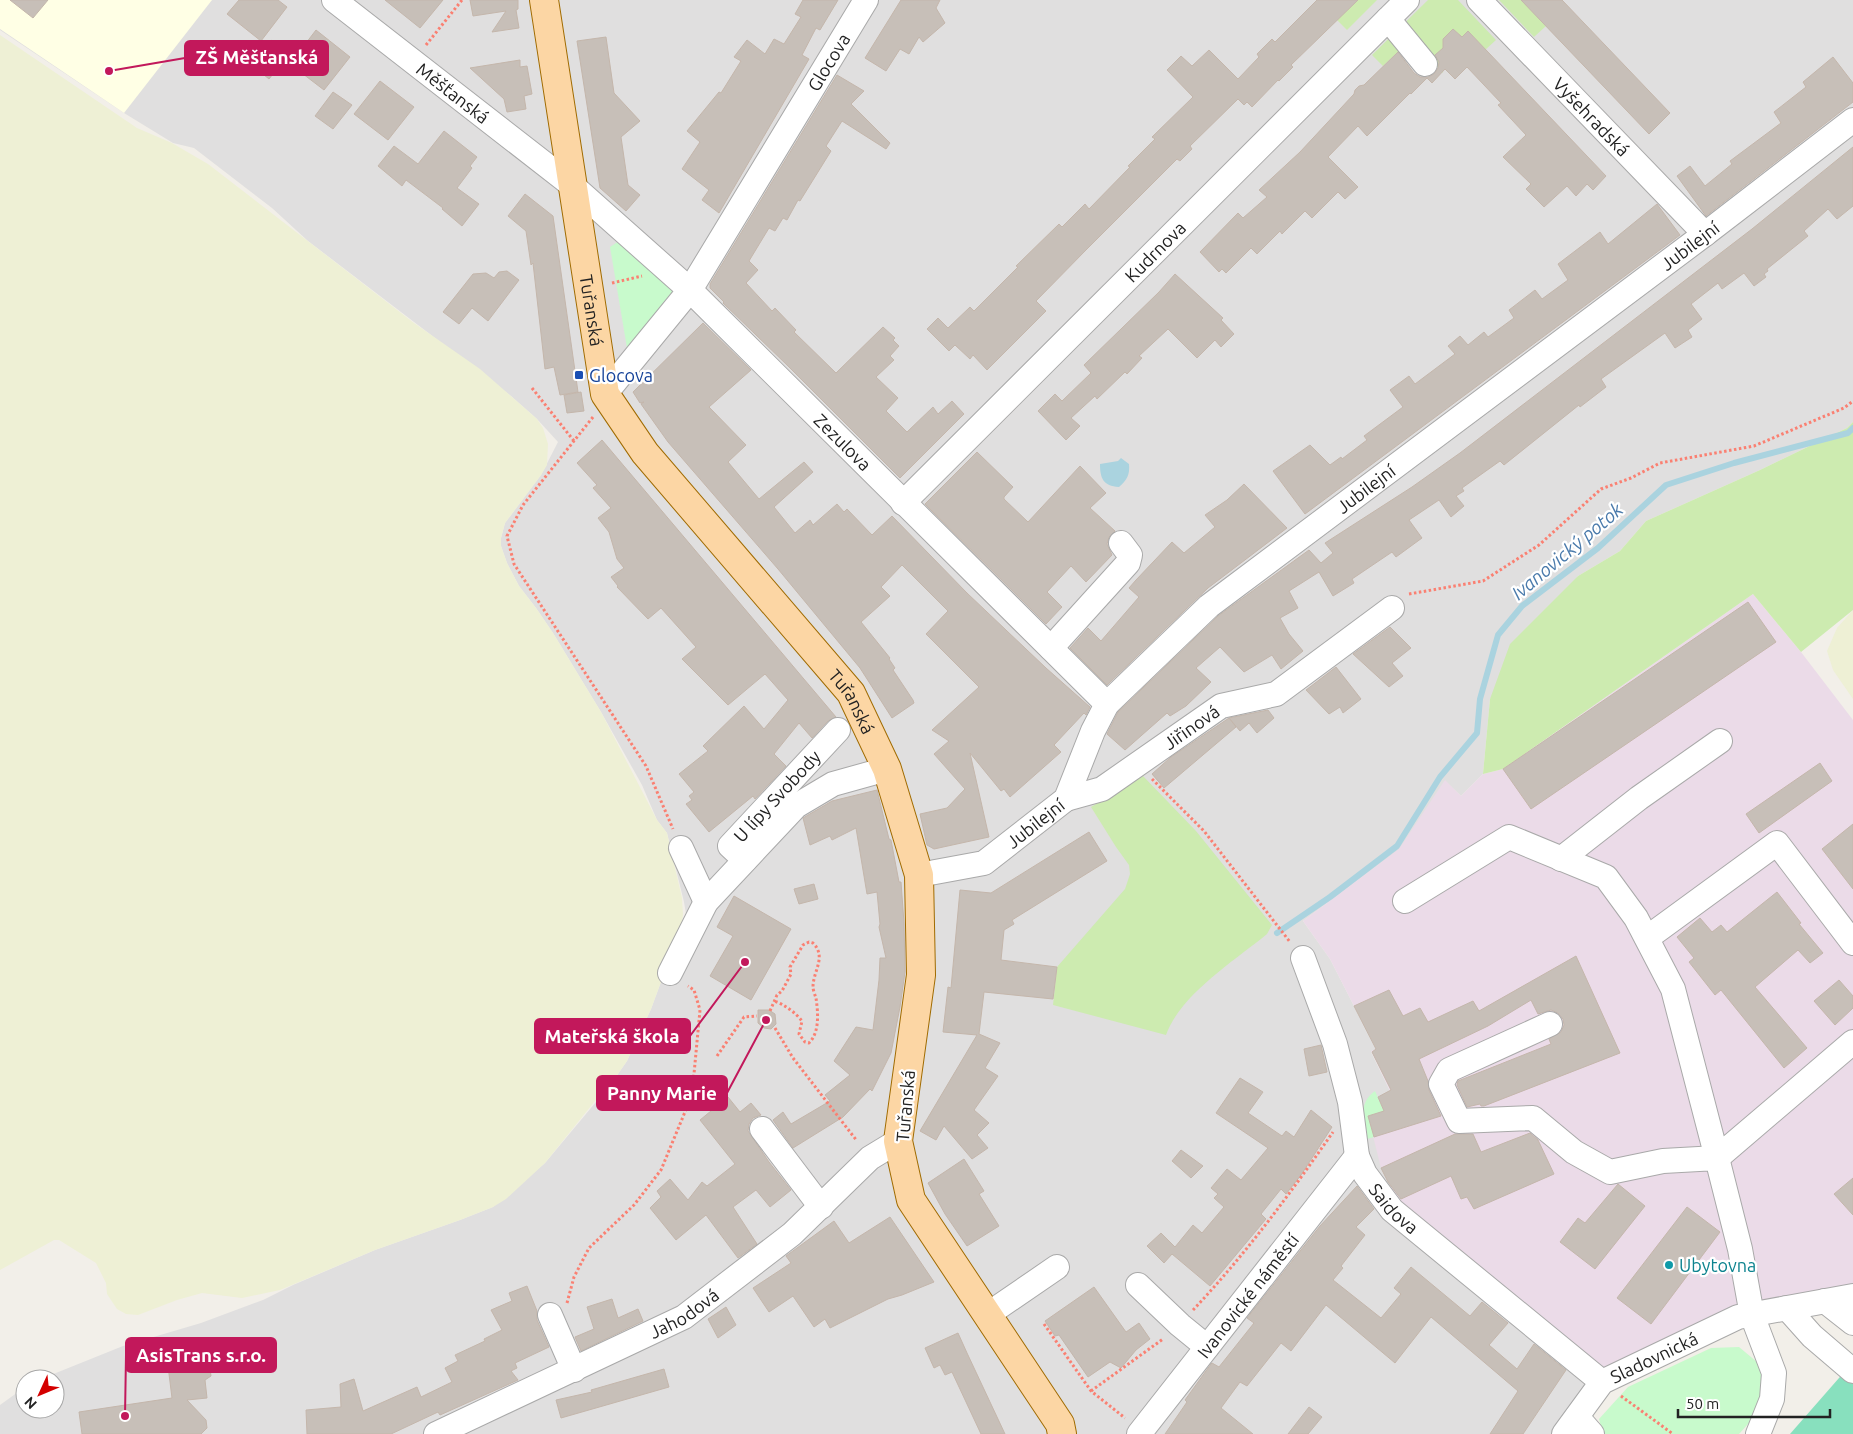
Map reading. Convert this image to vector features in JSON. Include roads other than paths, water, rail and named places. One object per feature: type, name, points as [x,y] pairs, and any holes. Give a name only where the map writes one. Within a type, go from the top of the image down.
[{"type":"main road","name":"Tuřanská","points":[[544,0],[605,394],[645,454],[851,693],[887,769],[919,875],[921,975],[898,1140],[911,1200],[1060,1424],[1062,1434]]},
{"type":"street","name":"Měšťanská","points":[[334,0],[573,186]]},
{"type":"street","name":"Glocova","points":[[605,394],[690,290],[866,0]]},
{"type":"street","name":"Kudrnova","points":[[903,503],[1406,0]]},
{"type":"street","name":"Vyšehradská","points":[[1479,0],[1705,234]]},
{"type":"street","points":[[1388,19],[1425,64]]},
{"type":"street","name":"Jubilejní","points":[[919,875],[984,863],[1066,799],[1093,731],[1107,704],[1209,606],[1705,234],[1853,120]]},
{"type":"street","name":"Zezulova","points":[[573,186],[690,290],[1107,704]]},
{"type":"street","points":[[1051,648],[1128,564],[1130,555],[1121,543]]},
{"type":"street","name":"Jiřinová","points":[[1066,799],[1102,789],[1221,706],[1276,694],[1392,608]]},
{"type":"street","name":"U lípy Svobody","points":[[745,860],[730,846],[838,730]]},
{"type":"street","points":[[1561,859],[1639,798],[1720,741]]},
{"type":"street","name":"U lípy Svobody","points":[[670,973],[706,902],[796,806],[832,784],[887,769]]},
{"type":"street","points":[[1405,901],[1509,837],[1606,877],[1636,918],[1673,989],[1740,1249],[1745,1316],[1774,1373],[1772,1399],[1758,1434]]},
{"type":"street","points":[[1647,938],[1777,844],[1853,943]]},
{"type":"street","points":[[681,848],[706,902]]},
{"type":"street","name":"Saidova","points":[[1303,958],[1335,1044],[1350,1102],[1357,1156],[1365,1174],[1392,1210],[1602,1382]]},
{"type":"street","points":[[1550,1024],[1449,1070],[1441,1084],[1459,1121],[1533,1118],[1574,1152],[1610,1172],[1663,1161],[1717,1158],[1853,1042]]},
{"type":"street","points":[[762,1129],[821,1207]]},
{"type":"street","name":"Jahodová","points":[[436,1434],[469,1428],[574,1370],[684,1317],[792,1234],[870,1158],[898,1140]]},
{"type":"street","name":"Ivanovické náměstí","points":[[1140,1433],[1357,1156]]},
{"type":"street","points":[[987,1315],[1057,1267]]},
{"type":"street","points":[[1138,1285],[1207,1347]]},
{"type":"street","name":"Sladovnická","points":[[1578,1428],[1602,1382],[1745,1316],[1853,1296]]},
{"type":"street","points":[[1825,1301],[1853,1323]]},
{"type":"street","points":[[1787,1308],[1812,1336],[1853,1370]]},
{"type":"street","points":[[555,1325],[574,1370]]},
{"type":"water","points":[[1121,458],[1129,464],[1127,477],[1119,487],[1109,485],[1102,477],[1100,464],[1118,461]]},
{"type":"waterway","name":"Ivanovický potok","points":[[1277,933],[1330,897],[1397,846],[1440,777],[1477,733],[1480,699],[1498,635],[1522,606],[1598,548],[1666,485],[1734,463],[1848,433],[1853,428]]},
{"type":"place","name":"ZŠ Měšťanská","points":[[109,71]]},
{"type":"place","name":"Glocova","points":[[579,375]]},
{"type":"place","name":"Mateřská škola","points":[[745,962]]},
{"type":"place","name":"Panny Marie","points":[[766,1020]]},
{"type":"place","name":"Ubytovna","points":[[1669,1265]]},
{"type":"place","name":"AsisTrans s.r.o.","points":[[125,1416]]}]
